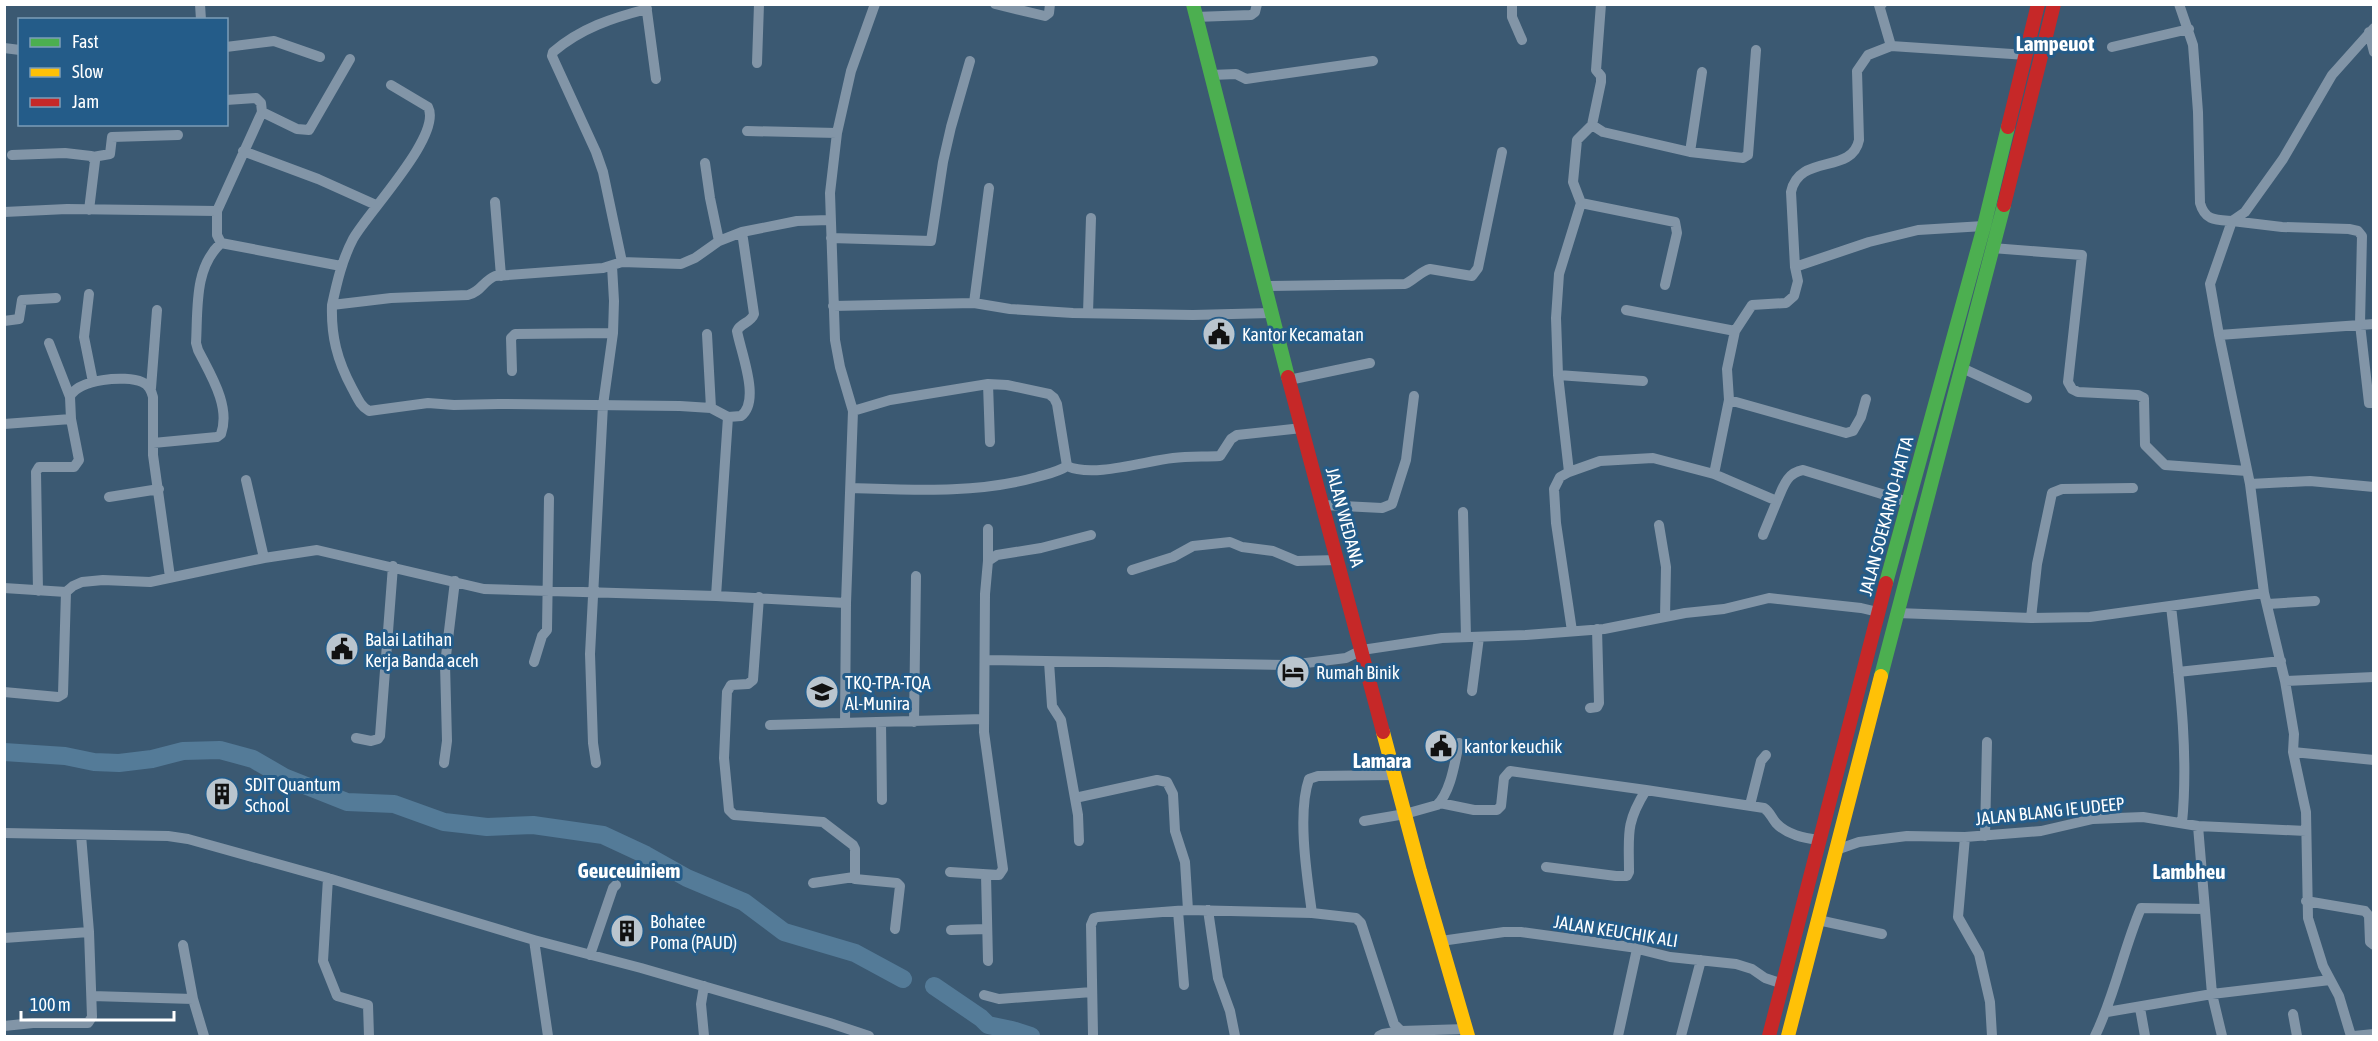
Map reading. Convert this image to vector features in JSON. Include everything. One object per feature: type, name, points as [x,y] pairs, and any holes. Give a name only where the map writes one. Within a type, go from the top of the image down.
[{"type":"main road","name":"JALAN SOEKARNO-HATTA","points":[[1769,1036],[1878,612],[1984,226],[2038,4]]},
{"type":"main road","name":"JALAN SOEKARNO-HATTA","points":[[1788,1036],[2054,4]]},
{"type":"main road","name":"JALAN WEDANA","points":[[1194,10],[1271,313],[1405,814],[1467,1033]]},
{"type":"main road","points":[[1847,737],[1864,741]]},
{"type":"street","points":[[757,63],[759,4]]},
{"type":"street","points":[[845,723],[846,603],[853,411],[838,357],[832,306],[830,193],[837,133],[850,71],[875,4]]},
{"type":"street","points":[[995,4],[1045,16],[1049,14],[1050,4]]},
{"type":"street","points":[[1194,10],[1251,15],[1255,12],[1257,4]]},
{"type":"street","points":[[1512,4],[1512,17],[1522,40]]},
{"type":"street","points":[[1569,472],[1558,375],[1556,318],[1559,274],[1581,203],[1573,186],[1577,140],[1592,125],[1601,82],[1601,76],[1596,70],[1601,4]]},
{"type":"street","points":[[1882,4],[1879,5],[1891,46]]},
{"type":"street","points":[[2180,4],[2193,45],[2202,211],[2211,219],[2282,227],[2358,231],[2362,236],[2368,265],[2360,324],[2370,380],[2369,403],[2373,403]]},
{"type":"street","points":[[596,763],[590,670],[593,593],[603,405],[614,333],[617,264],[599,162],[552,56],[577,34],[604,21],[647,7],[656,79]]},
{"type":"street","points":[[2112,47],[2189,29]]},
{"type":"street","points":[[2371,30],[2332,75],[2283,159],[2245,212],[2232,221],[2210,284],[2250,484],[2266,599],[2281,661],[2294,734],[2294,752],[2306,812],[2308,918],[2323,966],[2339,996],[2353,1036],[2373,1034]]},
{"type":"street","points":[[2371,30],[2373,52]]},
{"type":"street","points":[[228,47],[274,41],[320,57]]},
{"type":"street","points":[[1714,474],[1729,400],[1727,369],[1735,331],[1752,305],[1786,303],[1794,296],[1798,281],[1795,267],[1791,192],[1793,183],[1805,171],[1845,158],[1857,149],[1859,140],[1857,71],[1868,55],[1891,46],[2027,55]]},
{"type":"street","points":[[1592,125],[1603,132],[1690,152],[1743,158],[1748,155],[1756,50]]},
{"type":"street","points":[[262,112],[297,129],[309,130],[350,59]]},
{"type":"street","points":[[831,238],[932,241],[943,162],[970,61]]},
{"type":"street","points":[[1210,75],[1236,74],[1246,79],[1373,61]]},
{"type":"street","points":[[1690,152],[1702,72]]},
{"type":"street","points":[[392,86],[428,107],[431,117],[408,165],[356,233],[341,266],[332,305],[332,326],[338,358],[359,402],[369,411],[428,403],[711,408],[728,417],[743,415],[750,403],[747,376],[737,331],[754,315],[742,232]]},
{"type":"street","points":[[228,100],[256,98],[261,103],[262,112],[217,211],[216,236],[221,243],[341,266]]},
{"type":"street","points":[[747,131],[837,133]]},
{"type":"street","points":[[12,155],[65,153],[93,157],[110,154],[112,138],[178,135]]},
{"type":"street","points":[[243,152],[318,178],[376,206]]},
{"type":"street","points":[[1264,286],[1405,284],[1430,269],[1472,276],[1478,268],[1502,152]]},
{"type":"street","points":[[89,210],[95,161],[93,157]]},
{"type":"street","points":[[705,163],[719,241]]},
{"type":"street","points":[[974,303],[989,188]]},
{"type":"street","points":[[495,202],[501,276]]},
{"type":"street","points":[[1581,203],[1675,222],[1677,233],[1665,285]]},
{"type":"street","points":[[4,212],[27,209],[217,211]]},
{"type":"street","points":[[1088,313],[1091,218]]},
{"type":"street","points":[[332,305],[391,298],[468,295],[478,292],[492,277],[617,264],[681,264],[695,258],[719,241],[742,232],[797,221],[829,220]]},
{"type":"street","points":[[1795,267],[1869,242],[1918,230],[1984,226]]},
{"type":"street","points":[[153,443],[217,437],[221,434],[223,428],[220,396],[196,343],[201,280],[209,256],[221,243]]},
{"type":"street","points":[[1992,248],[2082,255],[2068,382],[2072,389],[2078,392],[2138,395],[2144,398],[2145,445],[2165,465],[2247,471]]},
{"type":"street","points":[[89,294],[84,337],[93,382]]},
{"type":"street","points":[[4,321],[19,320],[22,300],[56,298]]},
{"type":"street","points":[[832,306],[974,303],[1010,309],[1088,313],[1193,315],[1271,313]]},
{"type":"street","points":[[157,310],[150,388],[153,397],[153,443],[170,577]]},
{"type":"street","points":[[1626,310],[1735,331]]},
{"type":"street","points":[[2219,335],[2373,324]]},
{"type":"street","points":[[512,371],[511,338],[515,334],[614,333]]},
{"type":"street","points":[[707,334],[711,408]]},
{"type":"street","points":[[38,591],[36,472],[39,467],[74,467],[79,460],[71,419],[70,397],[49,343]]},
{"type":"street","points":[[1289,380],[1370,363]]},
{"type":"street","points":[[1962,368],[2027,398]]},
{"type":"street","points":[[1558,375],[1643,381]]},
{"type":"street","points":[[70,397],[76,388],[93,382],[116,379],[143,382],[150,388]]},
{"type":"street","points":[[853,411],[890,400],[988,384],[1049,394],[1057,404],[1067,466]]},
{"type":"street","points":[[988,384],[990,441]]},
{"type":"street","points":[[1323,505],[1382,508],[1392,504],[1406,460],[1414,396]]},
{"type":"street","points":[[1729,400],[1846,433],[1853,431],[1861,417],[1866,399]]},
{"type":"street","points":[[716,596],[728,417]]},
{"type":"street","points":[[4,424],[71,419]]},
{"type":"street","points":[[851,488],[910,490],[991,488],[1056,472],[1067,466],[1081,470],[1101,469],[1176,457],[1220,456],[1229,441],[1237,435],[1302,428]]},
{"type":"street","points":[[1572,631],[1556,523],[1554,489],[1560,477],[1599,461],[1653,458],[1714,474],[1777,501]]},
{"type":"street","points":[[1762,535],[1788,478],[1792,473],[1803,470],[1908,502]]},
{"type":"street","points":[[246,480],[264,558]]},
{"type":"street","points":[[2250,484],[2310,481],[2373,487]]},
{"type":"street","points":[[2031,618],[2037,564],[2052,493],[2062,489],[2133,488]]},
{"type":"street","points":[[109,497],[159,489]]},
{"type":"street","points":[[534,662],[546,630],[549,498]]},
{"type":"street","points":[[1463,512],[1466,637]]},
{"type":"street","points":[[1659,525],[1666,567],[1665,617]]},
{"type":"street","points":[[950,872],[1000,874],[1003,865],[983,719],[988,529]]},
{"type":"street","points":[[988,561],[997,555],[1041,548],[1091,535]]},
{"type":"street","points":[[1132,570],[1173,557],[1193,546],[1230,542],[1242,547],[1273,552],[1297,561],[1338,560]]},
{"type":"street","points":[[4,588],[66,592],[82,582],[103,580],[150,582],[264,558],[317,550],[484,589],[759,597],[846,603]]},
{"type":"street","points":[[356,738],[371,741],[380,736],[393,566]]},
{"type":"street","points":[[914,722],[916,576]]},
{"type":"street","points":[[444,763],[447,741],[445,664],[455,581]]},
{"type":"street","points":[[4,692],[58,698],[63,694],[66,592]]},
{"type":"street","points":[[759,597],[753,680],[748,684],[731,685],[727,692],[724,758],[729,810],[734,815],[823,822],[853,845],[855,849],[854,877],[858,881],[899,885],[895,929]]},
{"type":"street","points":[[986,660],[1290,665],[1347,658],[1362,650],[1442,638],[1597,629],[1724,609],[1769,598],[1861,608],[1878,612]]},
{"type":"street","points":[[1897,613],[2031,618],[2090,617],[2171,606],[2266,599],[2315,601]]},
{"type":"street","points":[[2171,606],[2185,749],[2185,797],[2182,823]]},
{"type":"street","points":[[1590,708],[1597,707],[1599,703],[1597,629]]},
{"type":"street","points":[[1472,691],[1479,637]]},
{"type":"street","points":[[386,660],[445,664]]},
{"type":"street","points":[[2178,672],[2281,661]]},
{"type":"street","points":[[1049,662],[1052,706],[1061,720],[1075,798],[1079,841]]},
{"type":"street","points":[[2285,681],[2373,677]]},
{"type":"street","points":[[770,724],[983,719]]},
{"type":"street","points":[[881,723],[882,800]]},
{"type":"street","points":[[1985,836],[1987,741]]},
{"type":"street","points":[[1440,803],[1459,743]]},
{"type":"street","points":[[2294,752],[2373,760]]},
{"type":"street","points":[[1750,805],[1761,761],[1766,754]]},
{"type":"street","points":[[1364,820],[1405,814],[1440,803],[1474,810],[1497,810],[1501,806],[1504,778],[1510,771],[1750,805],[1769,811],[1784,831],[1803,838],[1820,840]]},
{"type":"street","points":[[1312,913],[1304,838],[1307,789],[1310,779],[1318,776],[1395,775]]},
{"type":"street","points":[[1075,798],[1157,780],[1167,782],[1173,794],[1175,831],[1185,862],[1184,985]]},
{"type":"street","points":[[1546,867],[1627,876],[1629,872],[1629,823],[1633,811],[1646,790]]},
{"type":"street","name":"JALAN BLANG IE UDEEP","points":[[1835,850],[1859,842],[1907,836],[1985,836],[2041,831],[2093,819],[2142,817],[2198,826],[2306,831]]},
{"type":"street","points":[[2198,826],[2212,994],[2222,1036]]},
{"type":"street","points":[[4,833],[175,837],[328,878],[869,1036]]},
{"type":"street","points":[[4,1026],[33,1023],[88,1023],[93,1013],[81,835]]},
{"type":"street","points":[[1965,837],[1958,917],[1972,939],[1981,962],[1990,1002],[1992,1036]]},
{"type":"street","points":[[986,875],[988,961]]},
{"type":"street","points":[[813,883],[854,877]]},
{"type":"street","points":[[328,878],[323,960],[337,996],[369,1005],[369,1036]]},
{"type":"street","points":[[590,955],[616,885]]},
{"type":"street","points":[[2306,901],[2365,911],[2369,916],[2370,942],[2373,945]]},
{"type":"street","points":[[2096,1036],[2107,1012],[2117,975],[2141,908],[2204,909]]},
{"type":"street","points":[[1093,1035],[1090,925],[1094,918],[1183,910],[1312,913],[1347,916],[1359,920],[1389,1015],[1401,1030]]},
{"type":"street","points":[[1208,910],[1218,978],[1230,1011],[1235,1036]]},
{"type":"street","points":[[1818,920],[1882,934]]},
{"type":"street","points":[[951,930],[987,929]]},
{"type":"street","points":[[4,938],[89,932]]},
{"type":"street","name":"JALAN KEUCHIK ALI","points":[[1441,942],[1504,932],[1521,932],[1637,949],[1670,957],[1744,966],[1765,978],[1783,984]]},
{"type":"street","points":[[534,940],[548,1036]]},
{"type":"street","points":[[183,945],[193,999],[204,1036]]},
{"type":"street","points":[[1618,1036],[1637,949]]},
{"type":"street","points":[[1681,1036],[1701,960]]},
{"type":"street","points":[[2107,1012],[2212,994],[2330,980]]},
{"type":"street","points":[[704,986],[701,1004],[704,1036]]},
{"type":"street","points":[[984,995],[999,999],[1092,992]]},
{"type":"street","points":[[92,996],[193,999]]},
{"type":"street","points":[[2140,1008],[2145,1036]]},
{"type":"street","points":[[2293,1014],[2297,1036]]},
{"type":"street","points":[[1379,1036],[1401,1030],[1467,1033]]},
{"type":"waterway","points":[[4,752],[65,756],[94,762],[119,763],[152,759],[183,751],[220,750],[253,759],[284,777],[347,802],[394,804],[444,822],[487,827],[533,825],[603,835],[687,878],[744,902],[784,932],[855,953],[903,979]]},
{"type":"waterway","points":[[934,986],[988,1025],[1031,1036]]},
{"type":"traffic: fast","points":[[1193,4],[1288,377]]},
{"type":"traffic: fast","points":[[1886,583],[1984,226],[2008,127]]},
{"type":"traffic: fast","points":[[1881,676],[2004,205]]},
{"type":"traffic: slow","points":[[1788,1036],[1881,676]]},
{"type":"traffic: slow","points":[[1383,732],[1468,1036]]},
{"type":"traffic: jam","points":[[2008,127],[2038,4]]},
{"type":"traffic: jam","points":[[2004,205],[2054,4]]},
{"type":"traffic: jam","points":[[1288,377],[1383,732]]},
{"type":"traffic: jam","points":[[1769,1036],[1886,583]]},
{"type":"place","name":"Kantor Kecamatan","points":[[1219,334]]},
{"type":"place","name":"Balai Latihan Kerja Banda aceh","points":[[342,649]]},
{"type":"place","name":"Rumah Binik","points":[[1293,672]]},
{"type":"place","name":"TKQ-TPA-TQA Al-Munira","points":[[822,692]]},
{"type":"place","name":"kantor keuchik","points":[[1441,746]]},
{"type":"place","name":"SDIT Quantum School","points":[[222,794]]},
{"type":"place","name":"Bohatee Poma (PAUD)","points":[[627,931]]},
{"type":"district","name":"Lampeuot","points":[[2055,43]]},
{"type":"district","name":"Lamara","points":[[1382,760]]},
{"type":"district","name":"Geuceuiniem","points":[[629,870]]},
{"type":"district","name":"Lambheu","points":[[2189,871]]}]
